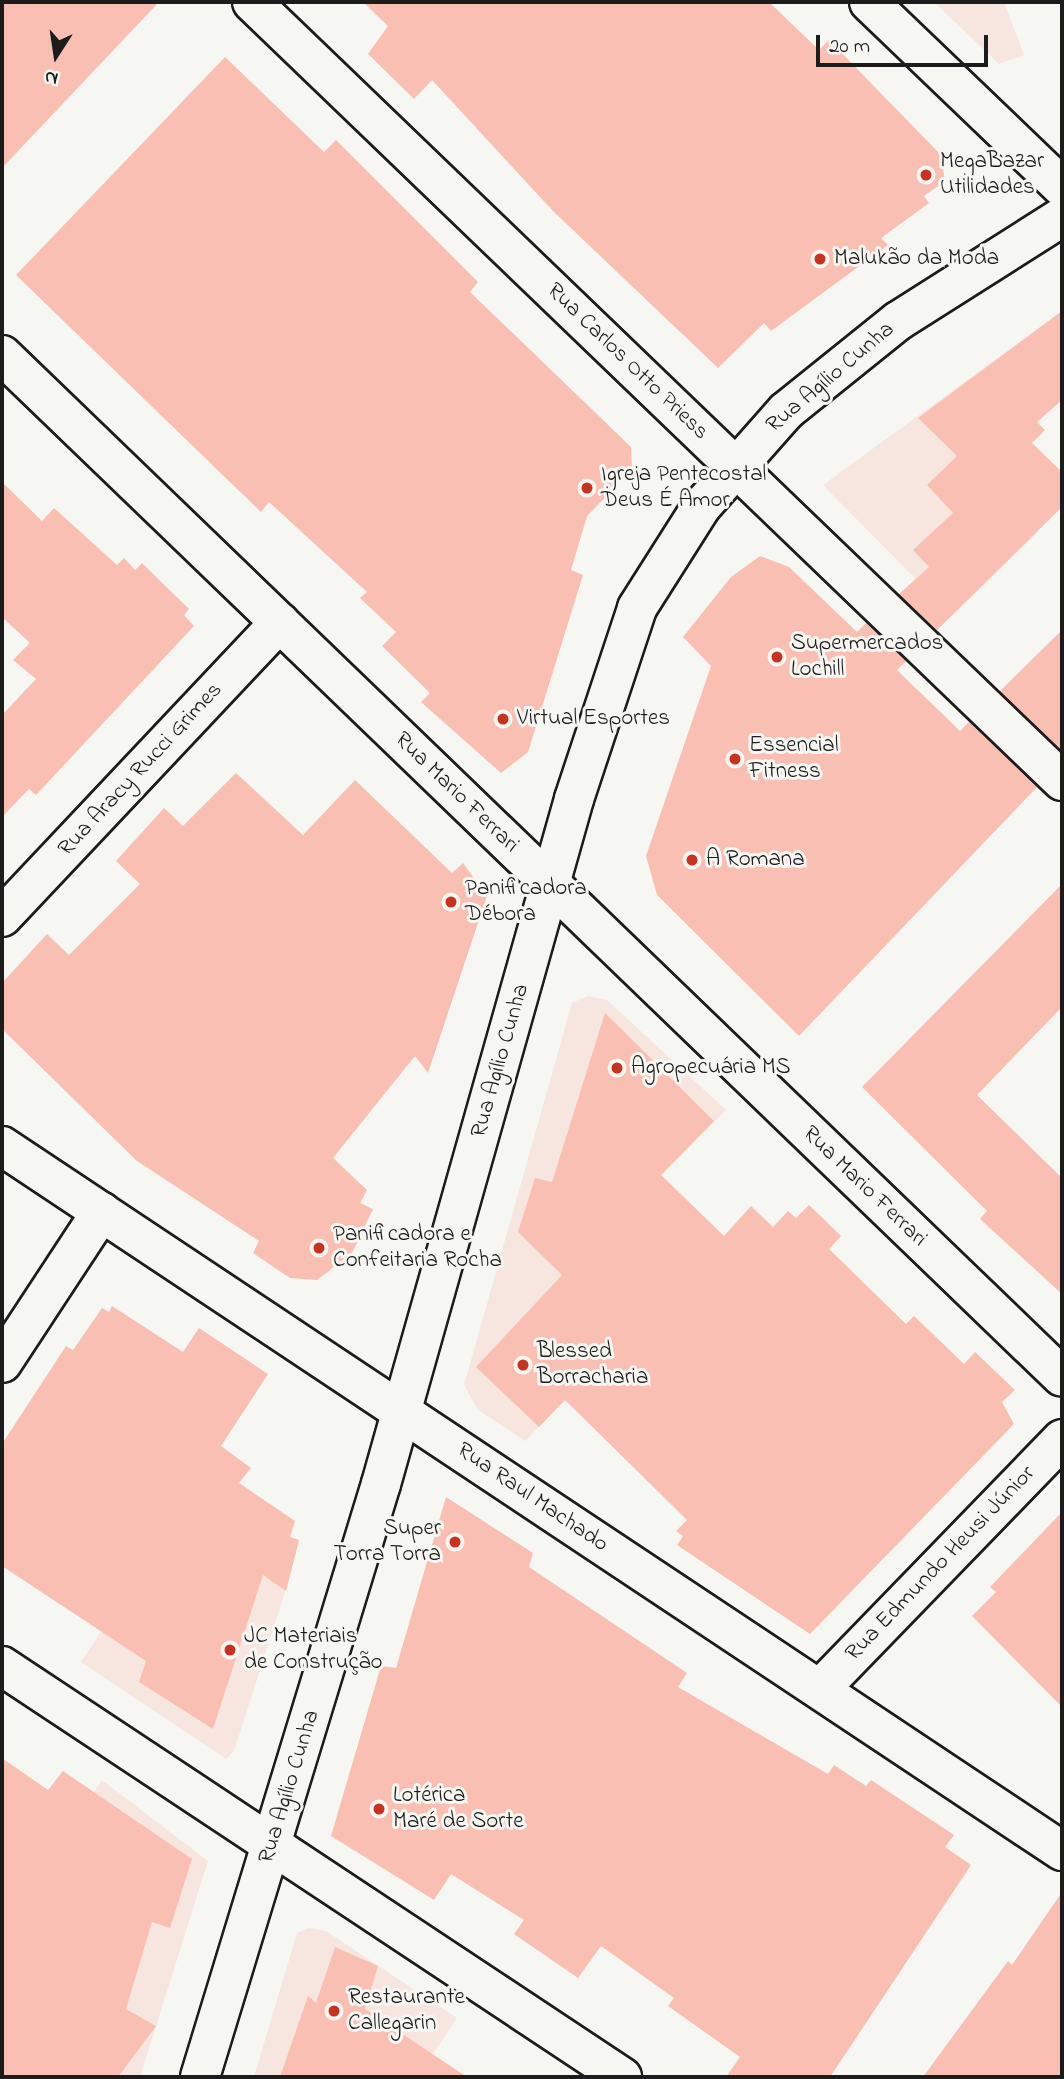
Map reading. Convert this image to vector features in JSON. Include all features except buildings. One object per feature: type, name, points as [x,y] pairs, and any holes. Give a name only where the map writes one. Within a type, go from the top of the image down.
[{"type":"street","name":"Rua Carlos Otto Priess","points":[[252,2],[1062,781]]},
{"type":"street","points":[[869,2],[1062,187]]},
{"type":"street","name":"Rua Agílio Cunha","points":[[200,2077],[401,1411],[625,632],[674,548],[736,467],[786,411],[898,321],[1062,217]]},
{"type":"street","name":"Rua Mario Ferrari","points":[[2,355],[1062,1377]]},
{"type":"street","name":"Rua Aracy Rucci Grimes","points":[[2,917],[281,622]]},
{"type":"street","name":"Rua Raul Machado","points":[[2,1146],[1062,1852]]},
{"type":"street","points":[[2,1363],[101,1212]]},
{"type":"street","name":"Rua Edmundo Heusi Júnior","points":[[820,1689],[1062,1439]]},
{"type":"street","points":[[2,1666],[622,2077]]},
{"type":"shaded area","points":[[934,2],[1004,2],[1024,55],[999,64]]},
{"type":"shaded area","points":[[1062,311],[1062,400],[976,474],[1037,533],[952,616],[823,485]]},
{"type":"shaded area","points":[[588,996],[607,1000],[726,1110],[606,1231],[668,1292],[525,1441],[478,1410],[464,1385],[572,1003]]},
{"type":"shaded area","points":[[176,1517],[286,1589],[234,1751],[226,1759],[81,1662]]},
{"type":"shaded area","points":[[102,1780],[208,1861],[140,2077],[7,2077],[78,1969],[8,1922]]},
{"type":"shaded area","points":[[309,1928],[326,1931],[457,2018],[417,2077],[254,2077],[297,1933]]},
{"type":"place","name":"MegaBazar Utilidades","points":[[926,175]]},
{"type":"place","name":"Malukão da Moda","points":[[820,259]]},
{"type":"place","name":"Igreja Pentecostal Deus É Amor","points":[[587,488]]},
{"type":"place","name":"Supermercados Lochill","points":[[777,657]]},
{"type":"place","name":"Virtual Esportes","points":[[503,719]]},
{"type":"place","name":"Essencial Fitness","points":[[735,759]]},
{"type":"place","name":"A Romana","points":[[692,860]]},
{"type":"place","name":"Panificadora Débora","points":[[451,902]]},
{"type":"place","name":"Agropecuária MS","points":[[617,1068]]},
{"type":"place","name":"Panificadora e Confeitaria Rocha","points":[[319,1248]]},
{"type":"place","name":"Blessed Borracharia","points":[[523,1365]]},
{"type":"place","name":"Super Torra Torra","points":[[455,1542]]},
{"type":"place","name":"JC Materiais de Construção","points":[[230,1650]]},
{"type":"place","name":"Lotérica Maré de Sorte","points":[[379,1809]]},
{"type":"place","name":"Restaurante Callegarin","points":[[334,2011]]}]
